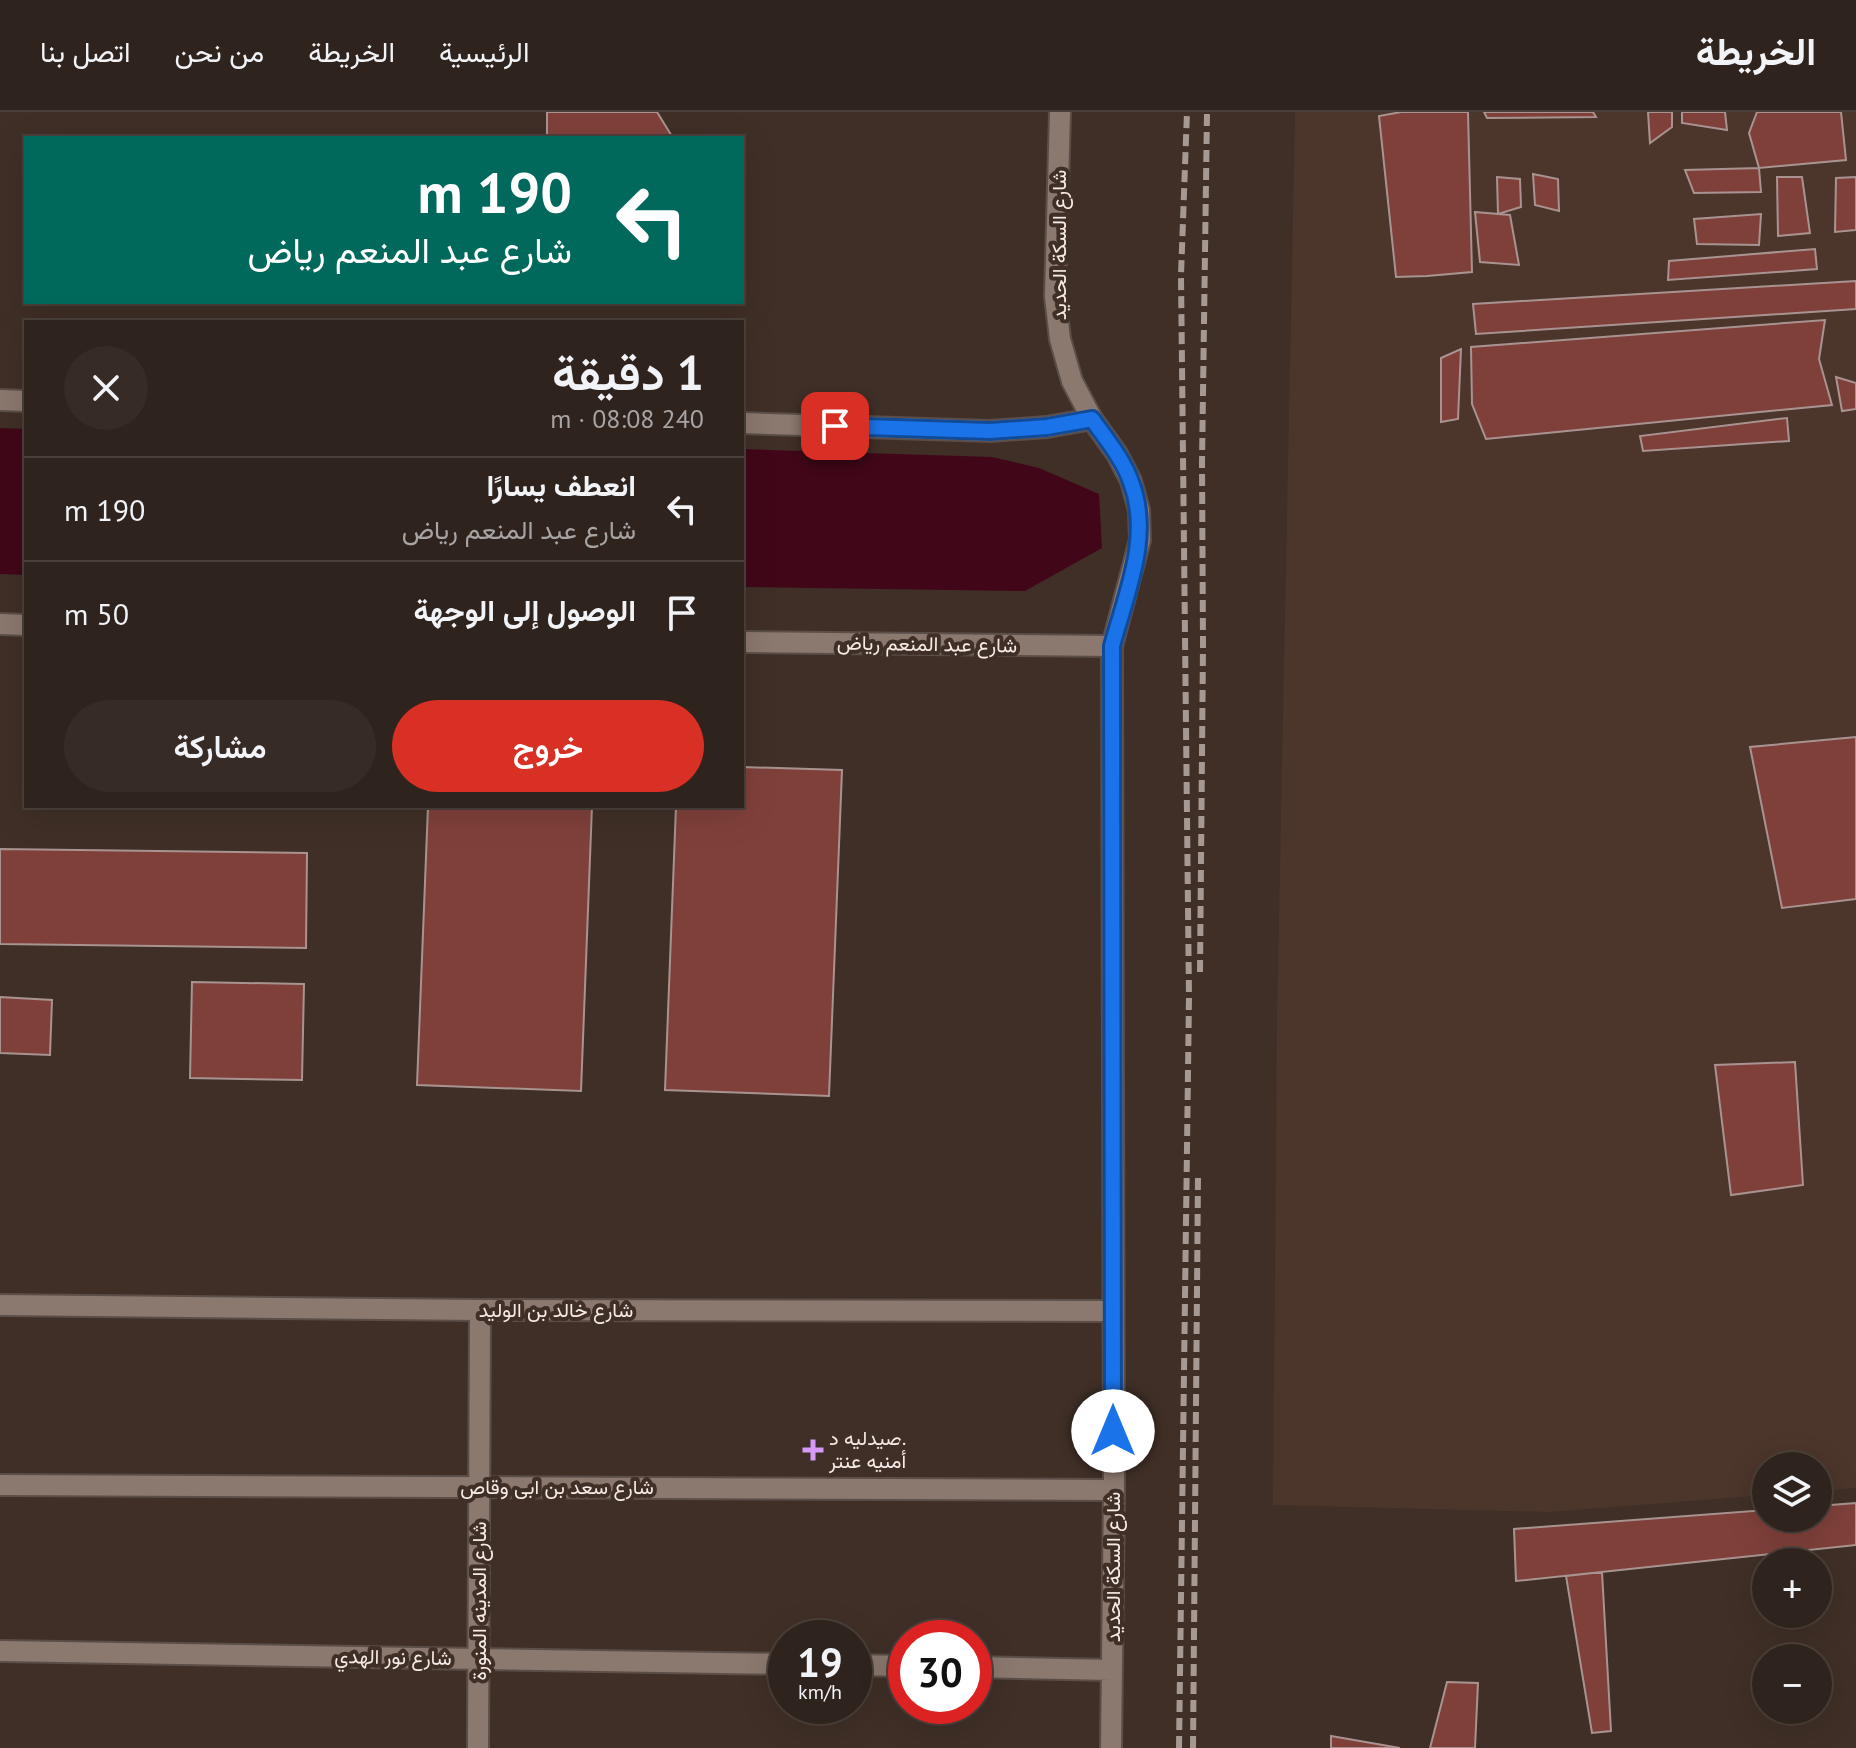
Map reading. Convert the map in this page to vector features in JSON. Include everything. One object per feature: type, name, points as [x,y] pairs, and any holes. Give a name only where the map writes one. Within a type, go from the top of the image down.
[{"type":"street","name":"شارع السكة الحديد","points":[[1060,112],[1055,296],[1060,339],[1072,381],[1131,481],[1139,510],[1140,540],[1112,646],[1114,1490],[1111,1748]]},
{"type":"street","points":[[0,400],[24,401]]},
{"type":"street","points":[[744,423],[990,431],[1047,427],[1092,419]]},
{"type":"street","points":[[0,624],[24,625]]},
{"type":"street","name":"شارع عبد المنعم رياض","points":[[744,642],[1112,646]]},
{"type":"street","name":"شارع خالد بن الوليد","points":[[0,1305],[480,1310],[1112,1311]]},
{"type":"street","name":"شارع المدينه المنورة","points":[[478,1748],[480,1310]]},
{"type":"street","name":"شارع سعد بن ابى وقاص","points":[[0,1485],[1114,1490]]},
{"type":"street","name":"شارع نور الهدي","points":[[0,1651],[768,1664]]},
{"type":"street","points":[[992,1667],[1112,1670]]},
{"type":"shaded area","points":[[1295,112],[1856,112],[1856,1488],[1832,1490],[1832,1452],[1752,1452],[1752,1496],[1550,1512],[1273,1505],[1277,1017]]},
{"type":"shaded area","points":[[0,428],[24,429],[24,575],[0,574]]},
{"type":"shaded area","points":[[744,449],[992,457],[1039,468],[1099,494],[1102,548],[1025,591],[744,587]]},
{"type":"building","points":[[547,112],[657,112],[672,136],[547,136]]},
{"type":"building","points":[[1401,112],[1468,112],[1472,272],[1396,277],[1379,116]]},
{"type":"building","points":[[1484,112],[1593,112],[1596,117],[1487,118]]},
{"type":"building","points":[[1648,112],[1672,112],[1672,127],[1650,143]]},
{"type":"building","points":[[1682,112],[1725,112],[1727,130],[1682,123]]},
{"type":"building","points":[[1757,112],[1841,112],[1846,160],[1759,168],[1749,133]]},
{"type":"building","points":[[1759,168],[1761,192],[1694,193],[1685,170]]},
{"type":"building","points":[[1533,174],[1558,179],[1559,211],[1535,205]]},
{"type":"building","points":[[1497,177],[1520,179],[1521,207],[1498,214]]},
{"type":"building","points":[[1777,177],[1802,177],[1810,233],[1778,236]]},
{"type":"building","points":[[1856,177],[1856,230],[1835,232],[1836,178]]},
{"type":"building","points":[[1475,212],[1510,215],[1519,265],[1480,262]]},
{"type":"building","points":[[1761,214],[1759,245],[1697,244],[1694,219]]},
{"type":"building","points":[[1815,249],[1817,269],[1668,280],[1669,261]]},
{"type":"building","points":[[1856,281],[1856,309],[1476,334],[1473,304]]},
{"type":"building","points":[[1825,320],[1819,359],[1832,405],[1486,439],[1472,404],[1471,347]]},
{"type":"building","points":[[1461,349],[1458,419],[1441,422],[1441,358]]},
{"type":"building","points":[[1836,377],[1856,383],[1856,409],[1842,411]]},
{"type":"building","points":[[1787,418],[1789,441],[1643,451],[1640,436]]},
{"type":"building","points":[[1856,737],[1856,899],[1782,908],[1750,747]]},
{"type":"building","points":[[744,767],[842,770],[829,1096],[665,1090],[676,808],[744,808]]},
{"type":"building","points":[[428,808],[592,808],[581,1091],[417,1085]]},
{"type":"building","points":[[0,849],[307,853],[306,948],[0,944]]},
{"type":"building","points":[[192,982],[304,984],[302,1080],[190,1078]]},
{"type":"building","points":[[0,997],[52,1000],[50,1055],[0,1053]]},
{"type":"building","points":[[1795,1062],[1803,1185],[1731,1195],[1715,1065]]},
{"type":"building","points":[[1856,1503],[1856,1545],[1752,1548],[1752,1556],[1516,1581],[1514,1529],[1752,1511],[1752,1532],[1832,1532],[1832,1505]]},
{"type":"building","points":[[1602,1572],[1611,1731],[1592,1733],[1566,1576]]},
{"type":"building","points":[[1447,1682],[1478,1683],[1475,1748],[1430,1748]]},
{"type":"building","points":[[1331,1736],[1400,1748],[1331,1748]]},
{"type":"railway","points":[[1179,1748],[1189,997],[1181,275],[1187,112]]},
{"type":"railway","points":[[1200,972],[1207,112]]},
{"type":"railway","points":[[1193,1748],[1198,1176]]},
{"type":"place","name":"صيدليه د. أمنيه عنتر","points":[[813,1450]]},
{"type":"route","points":[[835,426],[990,431],[1047,427],[1092,419],[1117,454],[1131,481],[1139,510],[1140,540],[1112,646],[1113,1431]]}]
